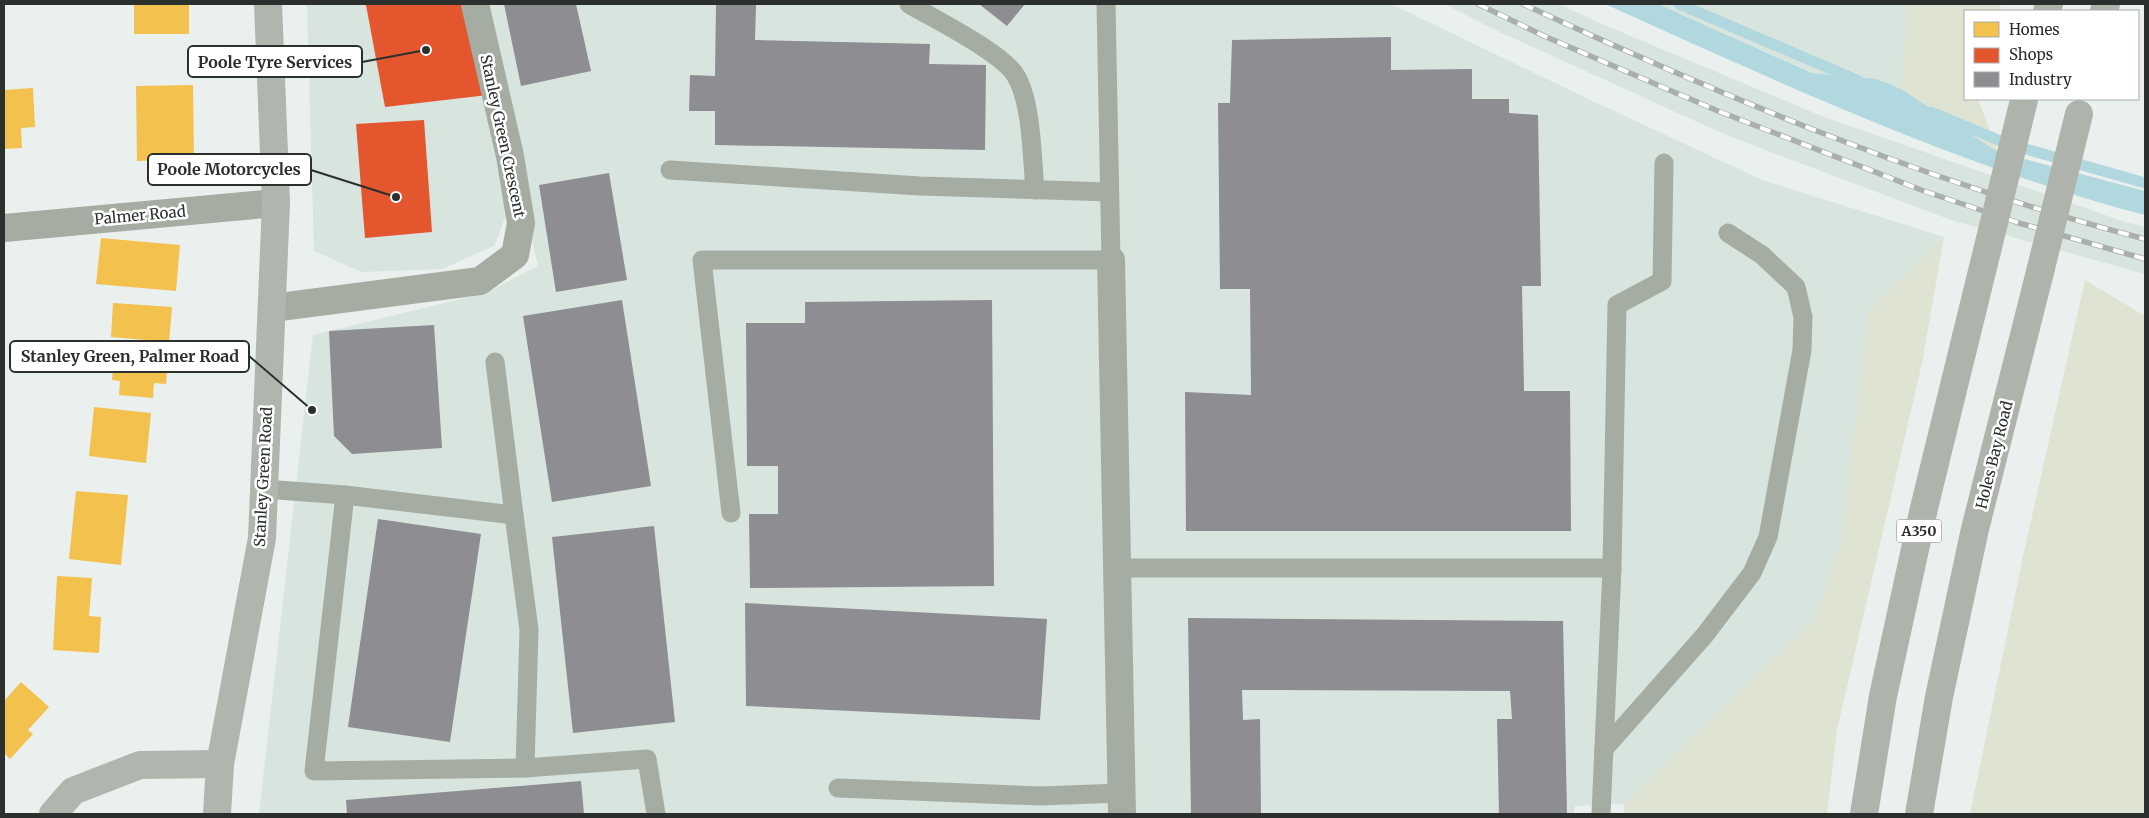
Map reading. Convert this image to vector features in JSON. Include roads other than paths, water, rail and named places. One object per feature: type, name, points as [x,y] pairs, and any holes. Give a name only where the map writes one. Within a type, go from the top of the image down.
[{"type":"highway","name":"A350","points":[[1864,814],[1883,696],[1920,527],[2024,100]]},
{"type":"highway","name":"Holes Bay Road","points":[[1919,814],[1939,697],[1975,529],[2081,106]]},
{"type":"street","name":"Stanley Green Road","points":[[217,814],[220,764],[262,538],[276,203],[268,4]]},
{"type":"street","name":"Stanley Green Crescent","points":[[272,308],[480,281],[515,255],[521,223],[510,156],[475,4]]},
{"type":"street","name":"Palmer Road","points":[[4,228],[276,203]]},
{"type":"street","points":[[1111,260],[1122,804]]},
{"type":"street","points":[[53,814],[73,791],[140,765],[220,764]]},
{"type":"lane","points":[[909,4],[1000,58],[1016,76],[1028,110],[1035,190]]},
{"type":"lane","points":[[731,513],[702,260],[1111,260],[1106,4]]},
{"type":"lane","points":[[1601,814],[1612,568],[1617,304],[1662,281],[1664,163]]},
{"type":"lane","points":[[670,170],[920,186],[1109,192]]},
{"type":"lane","points":[[1604,749],[1704,636],[1752,573],[1768,537],[1802,350],[1803,317],[1796,287],[1762,255],[1728,233]]},
{"type":"lane","points":[[494,362],[529,630],[525,768]]},
{"type":"lane","points":[[264,489],[345,495],[514,515]]},
{"type":"lane","points":[[345,495],[314,771],[525,768],[647,759],[656,814]]},
{"type":"lane","points":[[1117,568],[1612,568]]},
{"type":"lane","points":[[838,788],[1040,796],[1122,804]]},
{"type":"water","points":[[1605,4],[1658,4],[1812,73],[1877,79],[1901,89],[1998,152],[2145,191],[2145,215],[2007,173],[1939,148],[1803,92]]},
{"type":"waterway","points":[[1679,4],[1859,81]]},
{"type":"waterway","points":[[1931,112],[2008,144],[2145,183]]},
{"type":"railway","points":[[1478,4],[1544,36],[1718,111],[1924,191],[2019,223],[2145,259]]},
{"type":"railway","points":[[1523,4],[1675,72],[1829,136],[1986,192],[2065,217],[2145,239]]},
{"type":"place","name":"Poole Tyre Services","points":[[426,50]]},
{"type":"place","name":"Poole Motorcycles","points":[[396,197]]},
{"type":"place","name":"Stanley Green, Palmer Road","points":[[312,410]]}]
